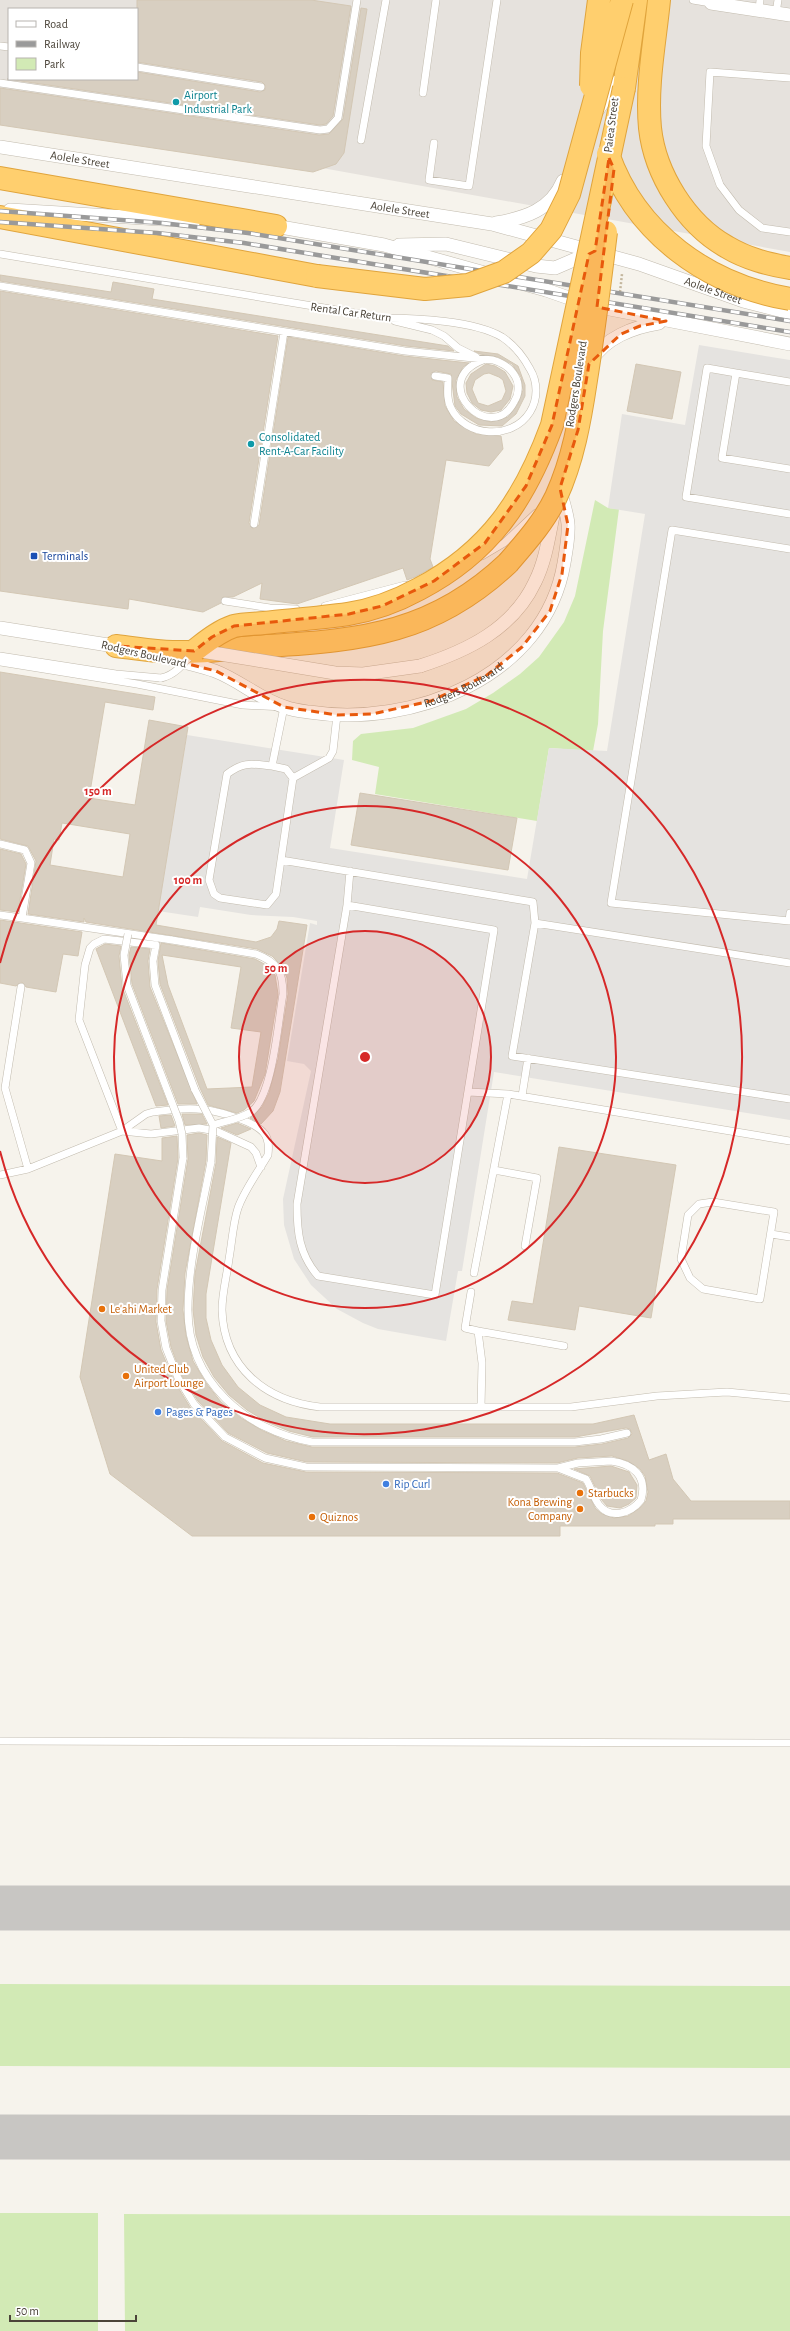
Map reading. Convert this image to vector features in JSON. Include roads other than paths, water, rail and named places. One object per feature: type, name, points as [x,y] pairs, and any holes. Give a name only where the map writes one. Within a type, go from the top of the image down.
[{"type":"highway","points":[[599,0],[590,80],[596,122],[621,184],[635,207],[650,226],[669,244],[710,273],[750,290],[790,299]]},
{"type":"highway","points":[[0,217],[317,276],[425,289],[468,285],[504,272],[531,253],[551,230],[569,194],[622,0]]},
{"type":"highway","points":[[195,650],[212,637],[234,626],[349,614],[382,606],[434,581],[461,563],[485,543],[504,519],[526,486],[542,454],[552,425],[636,0]]},
{"type":"highway","points":[[659,0],[650,127],[653,147],[659,165],[676,198],[705,231],[725,247],[746,257],[790,268]]},
{"type":"highway","points":[[116,646],[174,652],[338,641],[380,634],[421,622],[465,599],[488,582],[532,537],[556,498],[572,454],[578,430],[594,331],[620,85]]},
{"type":"highway","points":[[0,178],[276,226]]},
{"type":"street","name":"Paiea Street","points":[[595,251],[620,85],[629,0]]},
{"type":"street","points":[[711,3],[760,6],[776,13],[790,15]]},
{"type":"street","points":[[492,224],[522,218],[544,208],[558,193],[565,178],[571,149],[620,85]]},
{"type":"street","name":"Aolele Street","points":[[0,146],[492,224],[639,264],[743,301],[790,313]]},
{"type":"street","points":[[0,209],[276,226],[384,245],[546,290],[589,305],[790,344]]},
{"type":"street","points":[[384,245],[446,244],[536,266],[554,268],[595,251]]},
{"type":"street","name":"Rodgers Boulevard","points":[[0,628],[116,646],[166,657],[216,671],[284,707],[337,715],[372,714],[431,701],[487,676],[522,647],[550,611],[562,574],[568,525],[560,488],[589,305],[595,251]]},
{"type":"street","points":[[576,385],[592,358],[621,334],[640,326],[666,321]]},
{"type":"street","points":[[0,620],[335,673],[363,674],[420,666],[458,653],[484,640],[506,622],[524,601],[535,582],[545,556],[560,488]]},
{"type":"lane","points":[[0,83],[320,130],[328,128],[338,118],[357,0]]},
{"type":"lane","points":[[361,140],[386,0]]},
{"type":"lane","points":[[423,93],[436,0]]},
{"type":"lane","points":[[434,143],[429,180],[469,186],[497,0]]},
{"type":"lane","points":[[693,0],[711,3]]},
{"type":"lane","points":[[776,13],[778,0]]},
{"type":"lane","points":[[138,68],[261,87]]},
{"type":"lane","points":[[790,78],[710,72],[706,146],[720,185],[739,210],[762,228],[790,232]]},
{"type":"lane","name":"Rental Car Return","points":[[0,254],[385,318],[418,318],[474,327],[501,337],[517,350],[529,368],[536,386],[536,398],[530,413],[520,423],[509,429],[495,432],[474,429],[460,421],[450,407],[447,392],[448,378],[435,376]]},
{"type":"lane","points":[[0,286],[405,351],[493,360],[503,363],[516,377],[518,387],[517,397],[512,406],[505,413],[496,417],[486,417],[476,414],[468,408],[462,399],[460,390],[462,380],[474,364],[483,360]]},
{"type":"lane","points":[[385,318],[432,330],[444,336],[458,348],[483,360]]},
{"type":"lane","points":[[254,524],[284,332]]},
{"type":"lane","points":[[790,382],[707,368],[686,497],[790,514]]},
{"type":"lane","points":[[736,373],[722,458],[790,469]]},
{"type":"lane","points":[[316,607],[329,606],[448,574],[504,543],[560,488]]},
{"type":"lane","points":[[790,550],[672,530],[611,903],[789,921],[790,913]]},
{"type":"lane","points":[[225,601],[270,608],[303,608]]},
{"type":"lane","points":[[0,656],[116,674],[161,678],[168,677],[176,672],[195,650]]},
{"type":"lane","points":[[0,662],[137,684],[243,705],[284,707],[272,766]]},
{"type":"lane","points":[[293,778],[329,758],[333,751],[337,715]]},
{"type":"lane","points":[[249,764],[286,769],[293,778],[276,894],[272,901],[267,905],[220,898],[214,894],[210,887],[215,842],[227,774],[238,766],[249,764]]},
{"type":"lane","points":[[0,844],[25,850],[29,856],[29,878],[22,918]]},
{"type":"lane","points":[[281,860],[533,902],[535,923],[512,1056],[790,1099]]},
{"type":"lane","points":[[347,905],[494,930],[435,1295],[318,1276],[304,1256],[299,1242],[297,1204],[347,905],[350,871]]},
{"type":"lane","points":[[0,915],[256,954],[268,959],[279,971],[283,981],[283,994],[266,1092],[252,1111],[213,1125]]},
{"type":"lane","points":[[535,923],[790,963]]},
{"type":"lane","points":[[128,934],[124,955],[128,985],[179,1121],[182,1134],[184,1158],[162,1290],[161,1321],[166,1348],[180,1383],[197,1408],[225,1437],[265,1458],[306,1467],[558,1468],[578,1463],[611,1461],[628,1465],[639,1475],[643,1483],[641,1500],[629,1512],[612,1513],[599,1505],[586,1479],[558,1468]]},
{"type":"lane","points":[[122,1131],[79,1020],[87,955],[94,944],[104,939],[156,945],[153,961],[154,980],[200,1103],[213,1125],[211,1162],[188,1292],[189,1326],[194,1349],[208,1378],[231,1406],[246,1417],[276,1433],[312,1442],[575,1442],[601,1439],[627,1433]]},
{"type":"lane","points":[[5,1088],[21,987]]},
{"type":"lane","points":[[522,1096],[528,1058]]},
{"type":"lane","points":[[0,1079],[5,1088],[28,1168]]},
{"type":"lane","points":[[468,1092],[522,1096],[790,1141]]},
{"type":"lane","points":[[474,1273],[508,1094]]},
{"type":"lane","points":[[0,1175],[28,1168],[122,1131],[146,1114],[153,1112],[198,1109],[222,1113],[258,1127],[264,1133],[270,1145],[268,1155],[238,1208],[222,1301],[223,1319],[230,1345],[252,1379],[265,1390],[298,1405],[320,1407],[585,1406],[657,1396],[701,1393],[749,1393],[790,1398]]},
{"type":"lane","points":[[122,1131],[151,1134],[199,1128],[216,1131],[251,1146],[256,1153],[261,1167]]},
{"type":"lane","points":[[494,1170],[536,1178],[525,1246]]},
{"type":"lane","points":[[713,1202],[774,1212],[771,1234],[760,1299],[703,1290],[690,1278],[681,1259],[688,1215],[699,1204],[713,1202]]},
{"type":"lane","points":[[771,1234],[790,1237]]},
{"type":"lane","points":[[471,1292],[465,1328],[564,1346]]},
{"type":"lane","points":[[478,1331],[482,1363],[481,1406]]},
{"type":"lane","points":[[0,1741],[790,1743]]},
{"type":"railway","points":[[0,211],[162,223],[248,233],[790,321]]},
{"type":"railway","points":[[0,222],[157,233],[244,243],[790,332]]},
{"type":"place","name":"Airport Industrial Park","points":[[176,102]]},
{"type":"place","name":"Consolidated Rent-A-Car Facility","points":[[251,444]]},
{"type":"place","name":"Terminals","points":[[34,556]]},
{"type":"place","name":"Le'ahi Market","points":[[102,1309]]},
{"type":"place","name":"United Club Airport Lounge","points":[[126,1376]]},
{"type":"place","name":"Pages & Pages","points":[[158,1412]]},
{"type":"place","name":"Rip Curl","points":[[386,1484]]},
{"type":"place","name":"Starbucks","points":[[580,1493]]},
{"type":"place","name":"Kona Brewing Company","points":[[580,1509]]},
{"type":"place","name":"Quiznos","points":[[312,1517]]}]
